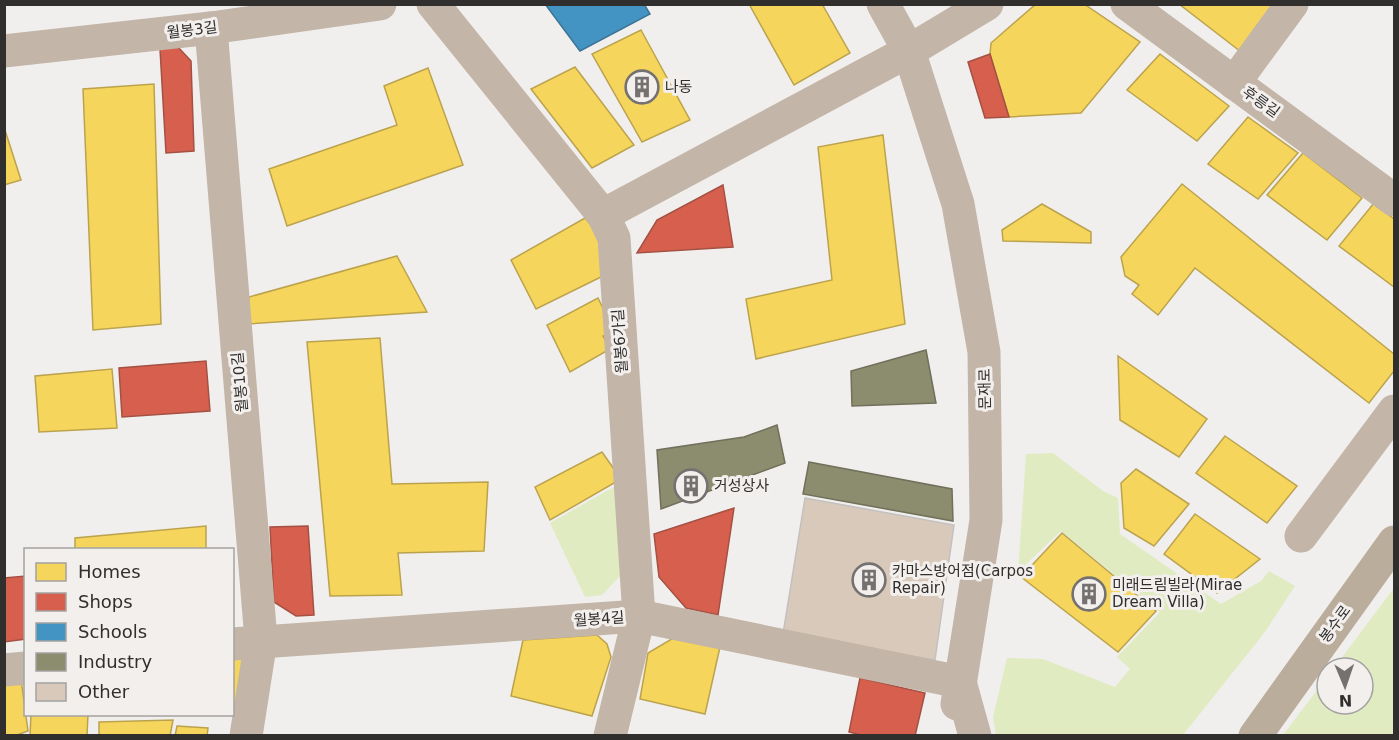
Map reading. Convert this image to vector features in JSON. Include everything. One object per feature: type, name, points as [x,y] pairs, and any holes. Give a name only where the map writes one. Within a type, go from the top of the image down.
[{"type":"main road","name":"봉수로","points":[[1255,735],[1395,542]]},
{"type":"street","name":"월봉3길","points":[[4,51],[211,28],[380,4]]},
{"type":"street","name":"월봉6가길","points":[[432,4],[603,215],[614,238],[639,616],[610,735]]},
{"type":"street","name":"문재로","points":[[883,4],[909,51],[958,204],[984,352],[986,519],[953,735]]},
{"type":"street","points":[[603,215],[909,51],[987,4]]},
{"type":"street","name":"후릉길","points":[[1127,4],[1395,200]]},
{"type":"street","points":[[1234,83],[1292,4]]},
{"type":"street","name":"월봉10길","points":[[211,28],[247,642],[246,735]]},
{"type":"street","points":[[1301,536],[1395,411]]},
{"type":"street","name":"월봉4길","points":[[247,642],[639,616],[960,682]]},
{"type":"street","points":[[4,670],[24,668]]},
{"type":"street","points":[[960,682],[975,735]]},
{"type":"green space","points":[[1053,453],[1103,491],[1118,498],[1120,534],[1221,604],[1261,581],[1269,571],[1295,586],[1265,632],[1183,735],[996,735],[993,717],[1007,658],[1043,659],[1115,687],[1130,669],[1117,657],[1160,612],[1061,531],[1018,572],[1026,454]]},
{"type":"green space","points":[[621,483],[621,575],[602,595],[585,597],[550,523]]},
{"type":"green space","points":[[1394,588],[1394,735],[1283,735],[1315,693],[1315,716],[1375,716],[1375,656],[1343,656]]},
{"type":"building: Homes","points":[[749,4],[822,4],[850,53],[794,85]]},
{"type":"building: Homes","points":[[1036,4],[1084,4],[1140,42],[1081,113],[1009,117],[990,54],[991,43]]},
{"type":"building: Homes","points":[[1179,4],[1283,4],[1245,55]]},
{"type":"building: Homes","name":"나동","points":[[641,30],[690,120],[642,142],[592,54]]},
{"type":"building: Homes","points":[[1160,54],[1229,106],[1197,141],[1127,90]]},
{"type":"building: Homes","points":[[575,67],[634,145],[592,168],[531,89]]},
{"type":"building: Homes","points":[[428,68],[463,165],[287,226],[269,169],[397,125],[384,86]]},
{"type":"building: Homes","points":[[154,84],[161,324],[93,330],[83,89]]},
{"type":"building: Homes","points":[[1248,117],[1298,153],[1258,199],[1208,164]]},
{"type":"building: Homes","points":[[4,127],[21,180],[4,185]]},
{"type":"building: Homes","points":[[883,135],[905,324],[756,359],[746,299],[832,280],[818,147]]},
{"type":"building: Homes","points":[[1303,153],[1362,198],[1327,240],[1267,195]]},
{"type":"building: Homes","points":[[1182,184],[1394,354],[1394,371],[1369,403],[1195,268],[1158,315],[1132,294],[1139,285],[1125,276],[1121,257]]},
{"type":"building: Homes","points":[[1374,203],[1394,219],[1394,287],[1339,246]]},
{"type":"building: Homes","points":[[1042,204],[1091,232],[1091,243],[1003,241],[1002,230]]},
{"type":"building: Homes","points":[[585,218],[602,238],[603,276],[536,309],[511,260]]},
{"type":"building: Homes","points":[[397,256],[427,312],[247,324],[249,297]]},
{"type":"building: Homes","points":[[598,298],[614,331],[603,336],[610,349],[570,372],[547,325]]},
{"type":"building: Homes","points":[[380,338],[392,484],[488,482],[484,551],[398,553],[402,595],[330,596],[307,342]]},
{"type":"building: Homes","points":[[1118,356],[1207,419],[1179,457],[1120,420]]},
{"type":"building: Homes","points":[[112,369],[117,428],[39,432],[35,376]]},
{"type":"building: Homes","points":[[1225,436],[1297,486],[1267,523],[1196,473]]},
{"type":"building: Homes","points":[[602,452],[621,479],[550,520],[535,487]]},
{"type":"building: Homes","points":[[1136,469],[1189,504],[1154,546],[1124,528],[1121,483]]},
{"type":"building: Homes","points":[[1195,514],[1260,559],[1217,593],[1164,554]]},
{"type":"building: Homes","points":[[206,526],[206,548],[75,548],[75,538]]},
{"type":"building: Homes","name":"미래드림빌라(Mirae Dream Villa)","points":[[1062,533],[1156,611],[1118,652],[1021,577]]},
{"type":"building: Homes","points":[[597,635],[607,644],[611,657],[592,716],[511,696],[523,640]]},
{"type":"building: Homes","points":[[675,637],[720,647],[705,714],[640,699],[648,653]]},
{"type":"building: Homes","points":[[234,654],[248,665],[241,710],[234,710]]},
{"type":"building: Homes","points":[[21,679],[24,716],[26,716],[28,731],[14,736],[4,736],[4,681]]},
{"type":"building: Homes","points":[[31,716],[88,716],[87,736],[30,736]]},
{"type":"building: Homes","points":[[173,720],[170,736],[99,736],[99,722]]},
{"type":"building: Homes","points":[[177,726],[208,728],[207,736],[175,736]]},
{"type":"building: Shops","points":[[178,47],[191,61],[194,151],[166,153],[160,49]]},
{"type":"building: Shops","points":[[990,54],[1009,117],[985,118],[968,62]]},
{"type":"building: Shops","points":[[723,185],[733,247],[637,253],[657,220]]},
{"type":"building: Shops","points":[[206,361],[210,411],[122,417],[119,368]]},
{"type":"building: Shops","points":[[734,508],[718,615],[686,608],[659,577],[654,534]]},
{"type":"building: Shops","points":[[308,526],[314,615],[296,616],[274,602],[270,527]]},
{"type":"building: Shops","points":[[24,576],[24,639],[4,642],[4,578]]},
{"type":"building: Shops","points":[[860,678],[925,693],[915,736],[865,736],[849,732]]},
{"type":"building: Schools","points":[[545,4],[644,4],[650,14],[580,51]]},
{"type":"building: Industry","points":[[926,350],[936,403],[852,406],[851,371]]},
{"type":"building: Industry","name":"거성상사","points":[[777,425],[785,463],[661,509],[657,450],[744,437]]},
{"type":"building: Industry","points":[[809,462],[952,489],[953,521],[803,494]]},
{"type":"building: Other","name":"카마스방어점(Carpos Repair)","points":[[805,498],[954,525],[935,660],[783,634]]},
{"type":"place","name":"나동","points":[[642,87]]},
{"type":"place","name":"거성상사","points":[[691,486]]},
{"type":"place","name":"카마스방어점(Carpos Repair)","points":[[869,580]]},
{"type":"place","name":"미래드림빌라(Mirae Dream Villa)","points":[[1089,594]]}]
